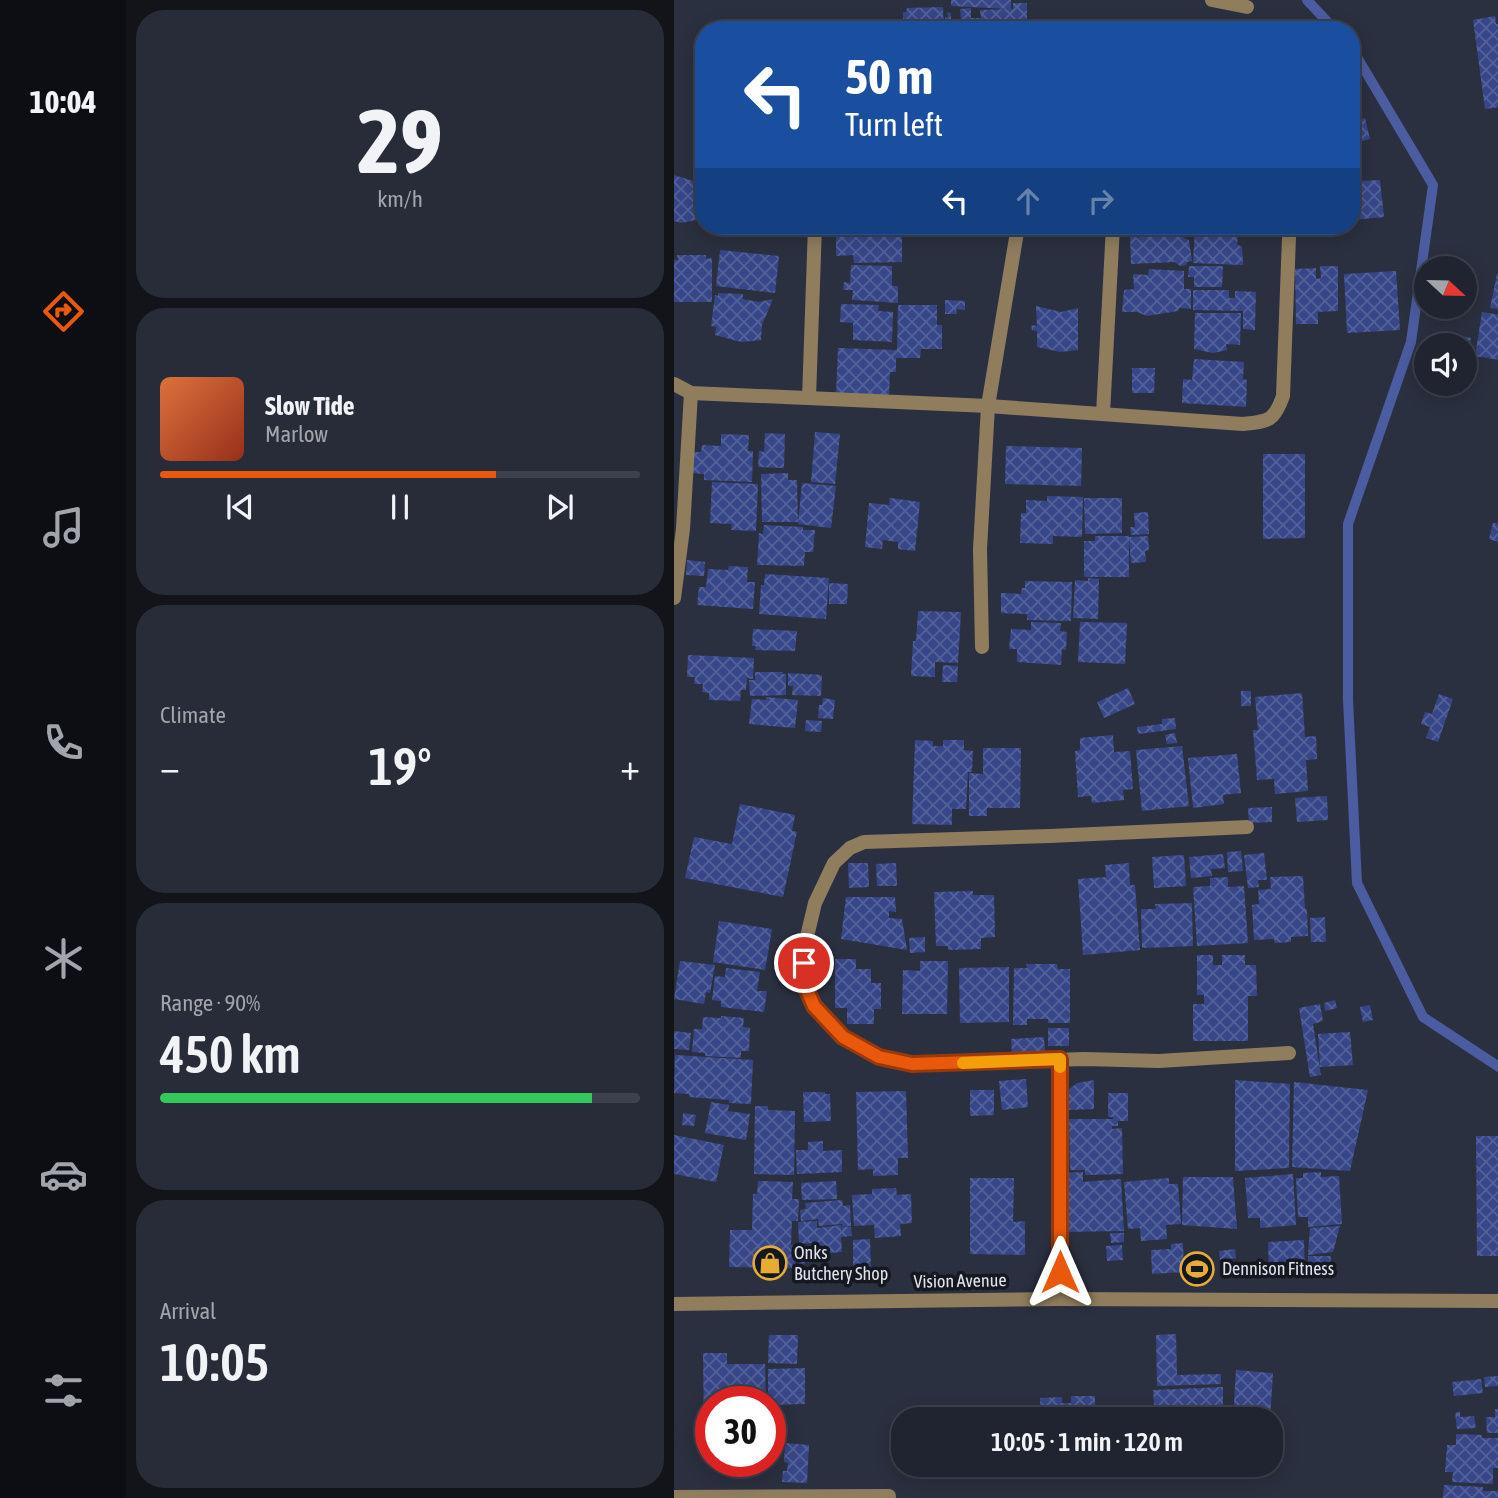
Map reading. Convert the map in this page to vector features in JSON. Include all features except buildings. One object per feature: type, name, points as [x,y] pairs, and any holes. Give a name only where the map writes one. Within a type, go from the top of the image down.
[{"type":"street","points":[[1212,0],[1247,7]]},
{"type":"street","points":[[809,398],[815,235]]},
{"type":"street","points":[[982,647],[980,549],[988,406],[1016,235]]},
{"type":"street","points":[[1103,414],[1113,235]]},
{"type":"street","points":[[674,384],[691,393],[988,406],[1243,424],[1267,421],[1278,409],[1283,396],[1289,237]]},
{"type":"street","points":[[674,598],[683,529],[691,393]]},
{"type":"street","points":[[1247,827],[864,842],[850,848],[834,863],[815,903],[805,945],[803,981],[814,1006],[843,1037],[879,1057],[912,1064],[1060,1059],[1159,1061],[1289,1053]]},
{"type":"street","points":[[1060,1059],[1060,1299]]},
{"type":"street","name":"Vision Avenue","points":[[674,1304],[1060,1299],[1498,1301]]},
{"type":"street","points":[[674,1497],[889,1496]]},
{"type":"waterway","points":[[1307,0],[1327,21]]},
{"type":"waterway","points":[[1360,62],[1433,185],[1411,342],[1348,524],[1348,700],[1357,883],[1423,1017],[1499,1067]]},
{"type":"slow traffic","points":[[963,1063],[1060,1059],[1060,1067]]},
{"type":"place","name":"Onks Butchery Shop","points":[[770,1263]]},
{"type":"place","name":"Dennison Fitness","points":[[1197,1269]]},
{"type":"route","points":[[804,963],[803,981],[814,1006],[843,1037],[879,1057],[912,1064],[1060,1059],[1060,1272]]}]
